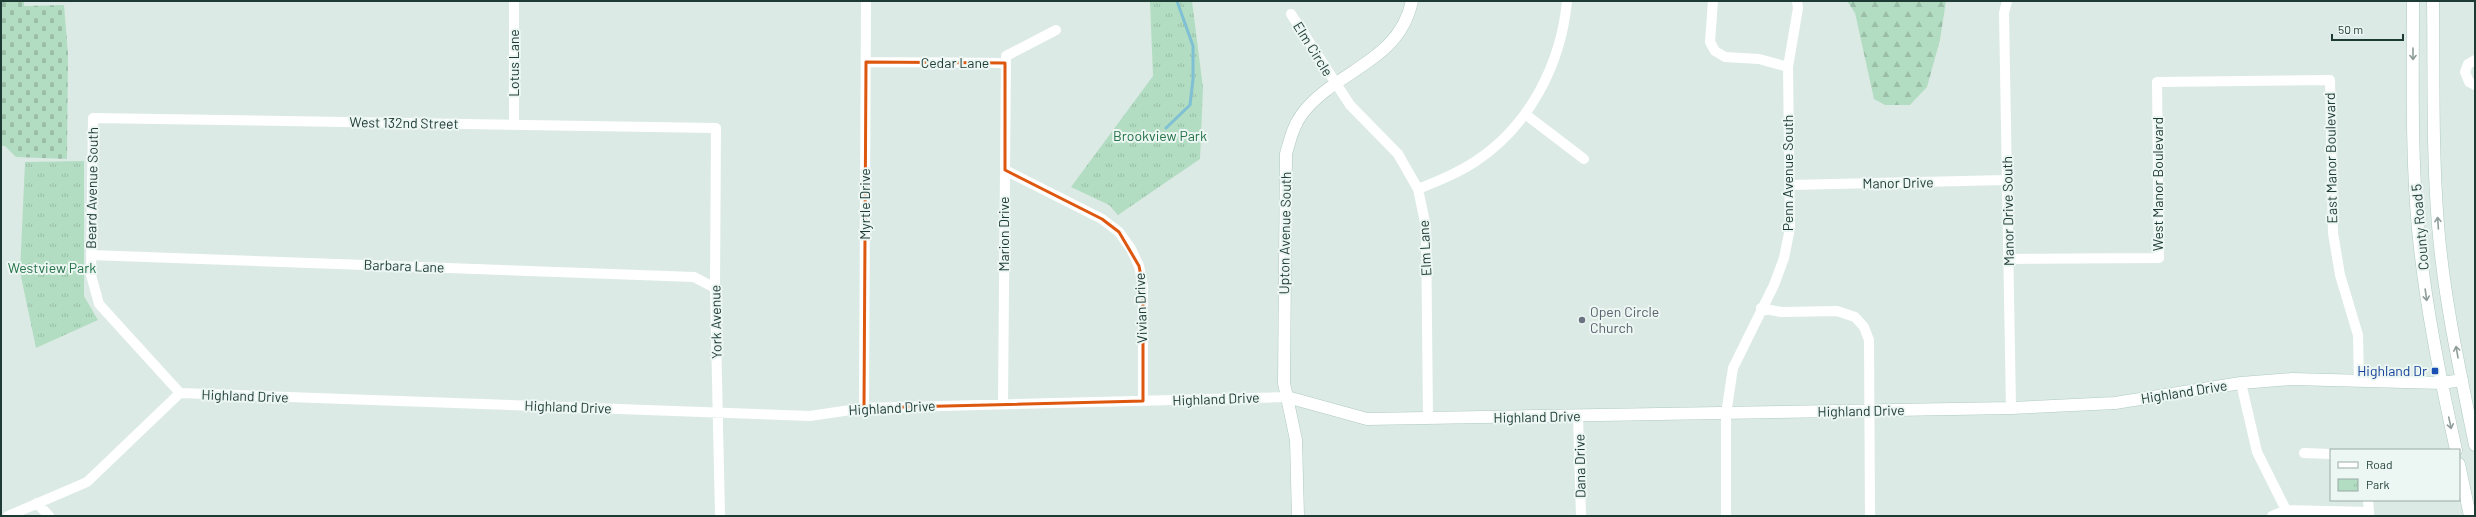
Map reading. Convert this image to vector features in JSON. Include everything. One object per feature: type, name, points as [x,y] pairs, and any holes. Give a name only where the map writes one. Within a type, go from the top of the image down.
[{"type":"street","name":"Lotus Lane","points":[[514,1],[514,125]]},
{"type":"street","name":"Myrtle Drive","points":[[864,408],[866,1]]},
{"type":"street","name":"Upton Avenue South","points":[[1298,516],[1296,440],[1284,383],[1286,154],[1292,133],[1301,115],[1313,101],[1387,49],[1400,32],[1409,13],[1412,1]]},
{"type":"street","points":[[1418,190],[1451,176],[1477,161],[1503,139],[1525,114],[1550,72],[1564,30],[1568,1]]},
{"type":"street","points":[[1713,1],[1710,42],[1715,51],[1725,58],[1759,59],[1788,67]]},
{"type":"street","name":"Penn Avenue South","points":[[1726,516],[1726,414],[1732,368],[1761,308],[1774,285],[1784,258],[1790,228],[1788,67],[1794,45],[1798,8],[1797,1]]},
{"type":"street","name":"Manor Drive South","points":[[2007,1],[2004,13],[2011,408]]},
{"type":"street","name":"County Road 5","points":[[2413,1],[2414,137],[2418,228],[2429,315],[2456,449]]},
{"type":"street","name":"County Road 5","points":[[2433,1],[2434,136],[2438,225],[2449,312],[2475,445]]},
{"type":"street","name":"Elm Circle","points":[[1291,14],[1335,85]]},
{"type":"street","name":"Cedar Lane","points":[[866,62],[1005,63],[1006,56],[1056,30]]},
{"type":"street","points":[[2475,60],[2468,64],[2466,72],[2469,82],[2475,85]]},
{"type":"street","name":"Marion Drive","points":[[1003,404],[1005,63]]},
{"type":"street","name":"East Manor Boulevard","points":[[2157,82],[2330,80],[2333,233],[2340,276],[2358,335],[2358,381]]},
{"type":"street","name":"West Manor Boulevard","points":[[2009,259],[2159,258],[2157,82]]},
{"type":"street","name":"Elm Lane","points":[[1335,85],[1350,105],[1398,154],[1418,190],[1426,227],[1428,418]]},
{"type":"street","points":[[1525,114],[1584,159]]},
{"type":"street","name":"West 132nd Street","points":[[93,118],[716,128]]},
{"type":"street","name":"Beard Avenue South","points":[[93,118],[91,276],[99,304],[180,393]]},
{"type":"street","name":"York Avenue","points":[[716,128],[715,288],[720,516]]},
{"type":"street","name":"Vivian Drive","points":[[1005,170],[1102,219],[1118,232],[1131,249],[1139,266],[1143,286],[1143,401]]},
{"type":"street","name":"Manor Drive","points":[[1790,185],[2006,180]]},
{"type":"street","name":"Barbara Lane","points":[[91,255],[694,277],[715,288]]},
{"type":"street","points":[[1761,308],[1781,312],[1837,311],[1855,317],[1864,327],[1869,340],[1870,516]]},
{"type":"street","name":"Highland Drive","points":[[180,393],[810,416],[864,408],[1287,398],[1367,419],[2011,408],[2115,403],[2241,383],[2292,379],[2442,383],[2462,380]]},
{"type":"street","points":[[2241,383],[2257,452],[2288,513]]},
{"type":"street","points":[[8,516],[87,482],[180,393]]},
{"type":"street","name":"Dana Drive","points":[[1578,416],[1581,516]]},
{"type":"street","points":[[2304,453],[2330,454]]},
{"type":"street","points":[[2460,469],[2470,516]]},
{"type":"street","points":[[2272,516],[2288,513],[2369,514],[2368,501]]},
{"type":"street","points":[[37,503],[49,516]]},
{"type":"highlighted area","points":[[866,62],[1005,63],[1005,170],[1102,219],[1119,232],[1139,266],[1143,286],[1143,401],[864,408]]},
{"type":"green space","points":[[1,1],[24,1],[24,6],[64,5],[68,54],[67,159],[16,157],[5,146],[1,146]]},
{"type":"green space","name":"Brookview Park","points":[[1150,1],[1192,1],[1203,88],[1200,159],[1118,215],[1109,205],[1071,187],[1153,76]]},
{"type":"green space","points":[[1847,1],[1946,1],[1940,40],[1927,87],[1910,105],[1885,105],[1874,99],[1855,13]]},
{"type":"green space","name":"Westview Park","points":[[84,161],[84,296],[98,320],[36,348],[20,272],[25,162]]},
{"type":"waterway","points":[[1166,128],[1190,105],[1193,79],[1193,46],[1177,1]]},
{"type":"place","name":"Open Circle Church","points":[[1582,320]]},
{"type":"place","name":"Highland Dr","points":[[2435,371]]}]
